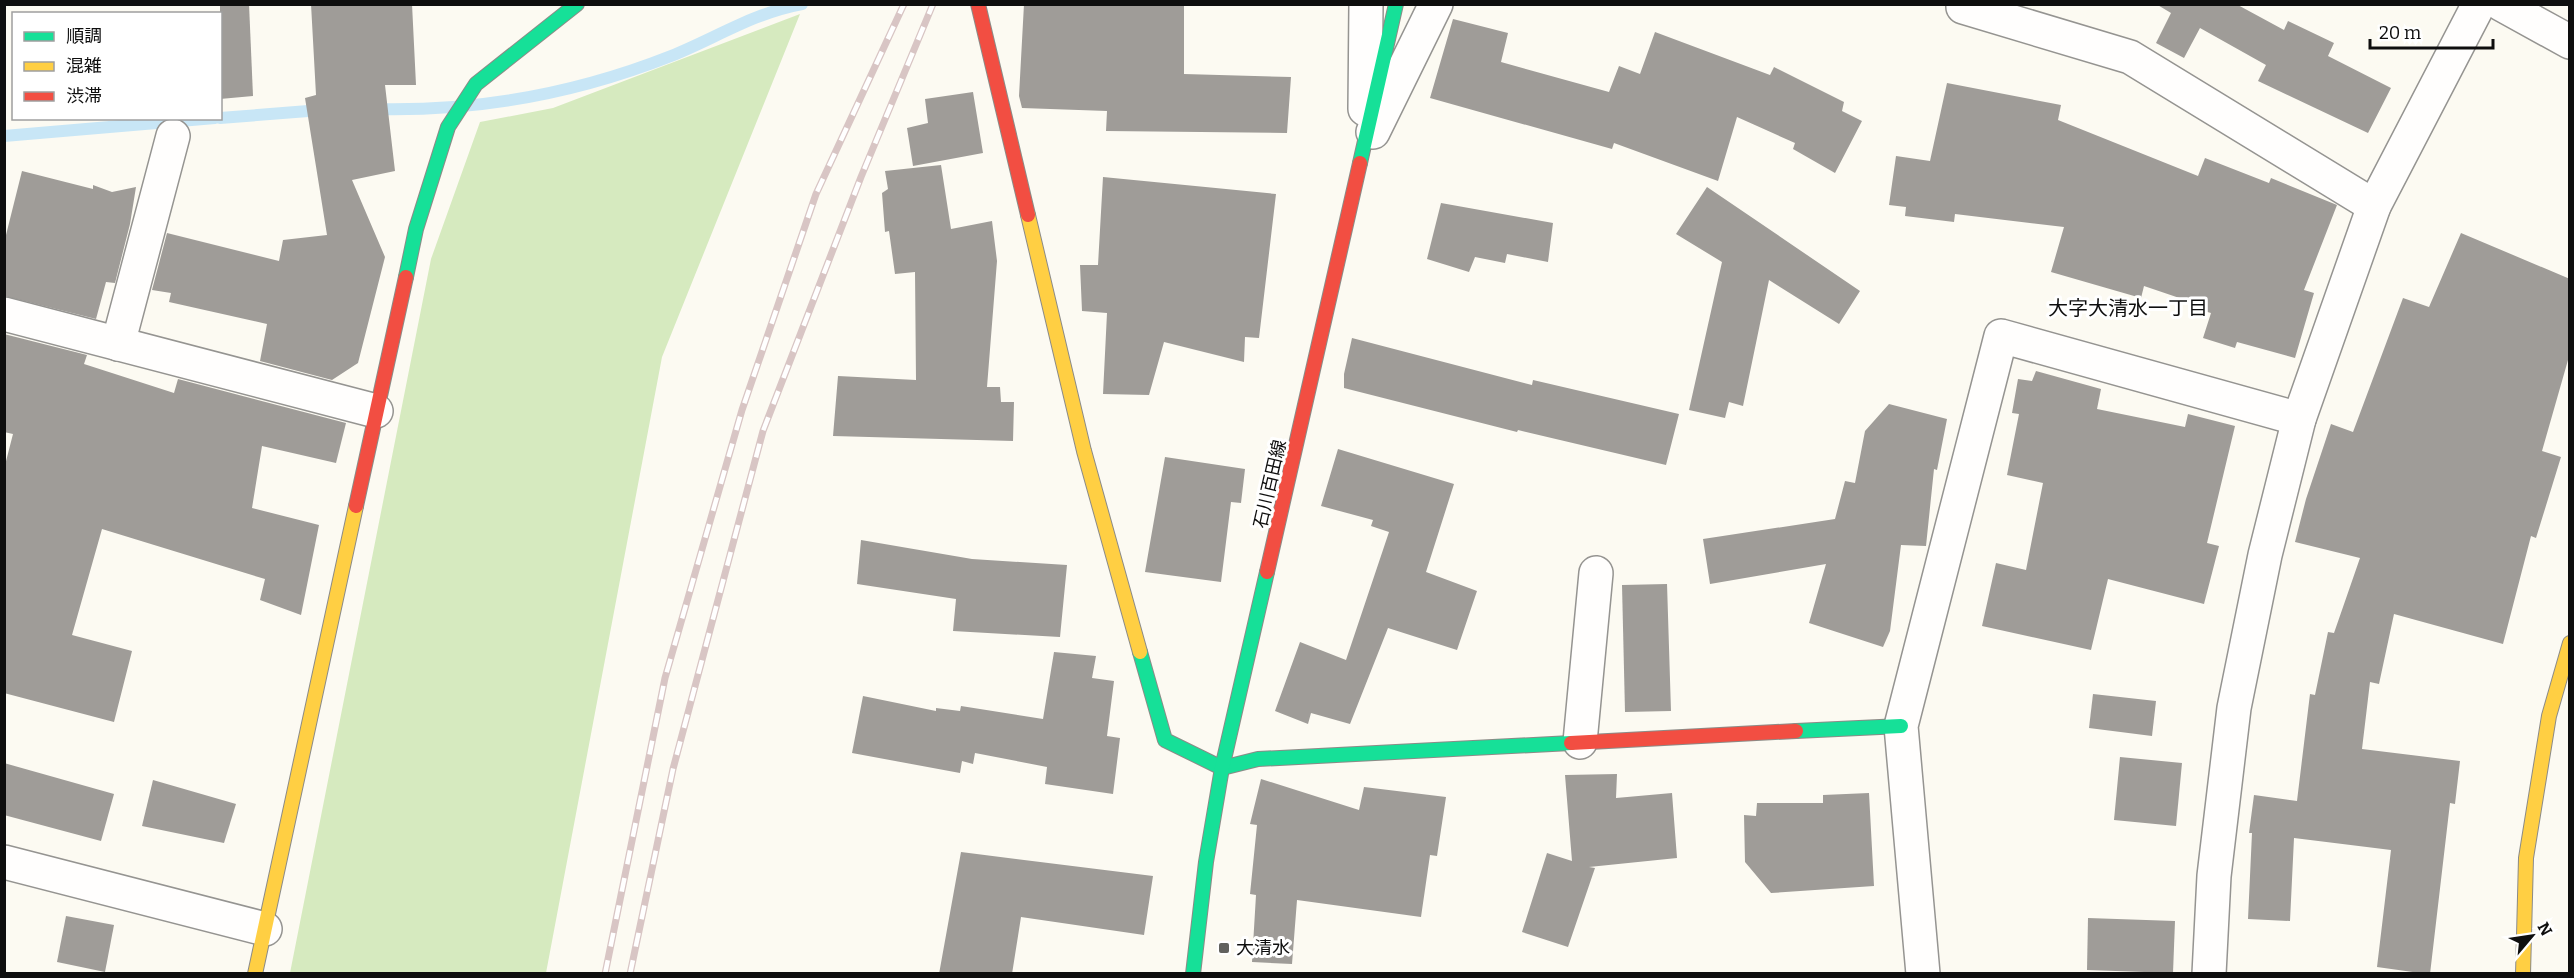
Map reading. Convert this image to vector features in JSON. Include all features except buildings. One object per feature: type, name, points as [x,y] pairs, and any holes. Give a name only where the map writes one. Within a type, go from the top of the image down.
[{"type":"street","points":[[255,974],[416,229],[448,127],[476,84],[577,4]]},
{"type":"street","points":[[978,4],[1084,451],[1165,740],[1222,768],[1258,759],[1901,726]]},
{"type":"street","points":[[1365,150],[1366,4]]},
{"type":"street","name":"石川百田線","points":[[1193,974],[1206,862],[1222,768],[1365,150],[1396,4]]},
{"type":"street","points":[[1365,150],[1436,4]]},
{"type":"street","points":[[1964,4],[1963,6],[2130,57],[2374,206]]},
{"type":"street","points":[[2209,974],[2214,876],[2234,708],[2265,555],[2299,419],[2374,206],[2479,4]]},
{"type":"street","points":[[2501,4],[2570,42]]},
{"type":"street","points":[[118,344],[173,136]]},
{"type":"street","points":[[4,314],[376,411]]},
{"type":"street","points":[[1923,974],[1901,726],[2001,336],[2299,419]]},
{"type":"street","points":[[1580,742],[1596,573]]},
{"type":"street","points":[[2523,974],[2526,858],[2549,716],[2570,643]]},
{"type":"street","points":[[4,862],[265,929]]},
{"type":"green space","points":[[800,14],[662,357],[546,973],[290,973],[431,259],[480,122],[553,108]]},
{"type":"waterway","points":[[371,109],[486,104],[598,81],[671,56],[767,13],[802,4]]},
{"type":"waterway","points":[[222,118],[321,110]]},
{"type":"waterway","points":[[4,136],[192,120]]},
{"type":"railway","points":[[605,974],[665,678],[742,410],[816,194],[904,4]]},
{"type":"railway","points":[[630,974],[673,769],[763,431],[861,177],[933,4]]},
{"type":"traffic: fast","points":[[406,277],[416,229],[448,127],[476,84],[577,4]]},
{"type":"traffic: fast","points":[[1360,163],[1396,4]]},
{"type":"traffic: fast","points":[[1193,974],[1206,862],[1222,768],[1267,572]]},
{"type":"traffic: fast","points":[[1140,652],[1165,740],[1222,768],[1258,759],[1571,743]]},
{"type":"traffic: fast","points":[[1796,731],[1901,726]]},
{"type":"traffic: slow","points":[[1028,215],[1084,451],[1140,652]]},
{"type":"traffic: slow","points":[[255,974],[356,506]]},
{"type":"traffic: slow","points":[[2523,974],[2526,858],[2549,716],[2570,643]]},
{"type":"traffic: jam","points":[[978,4],[1028,215]]},
{"type":"traffic: jam","points":[[1267,572],[1360,163]]},
{"type":"traffic: jam","points":[[356,506],[406,277]]},
{"type":"traffic: jam","points":[[1571,743],[1796,731]]},
{"type":"place","name":"大清水","points":[[1224,948]]},
{"type":"district","name":"大字大清水一丁目","points":[[2128,308]]}]
